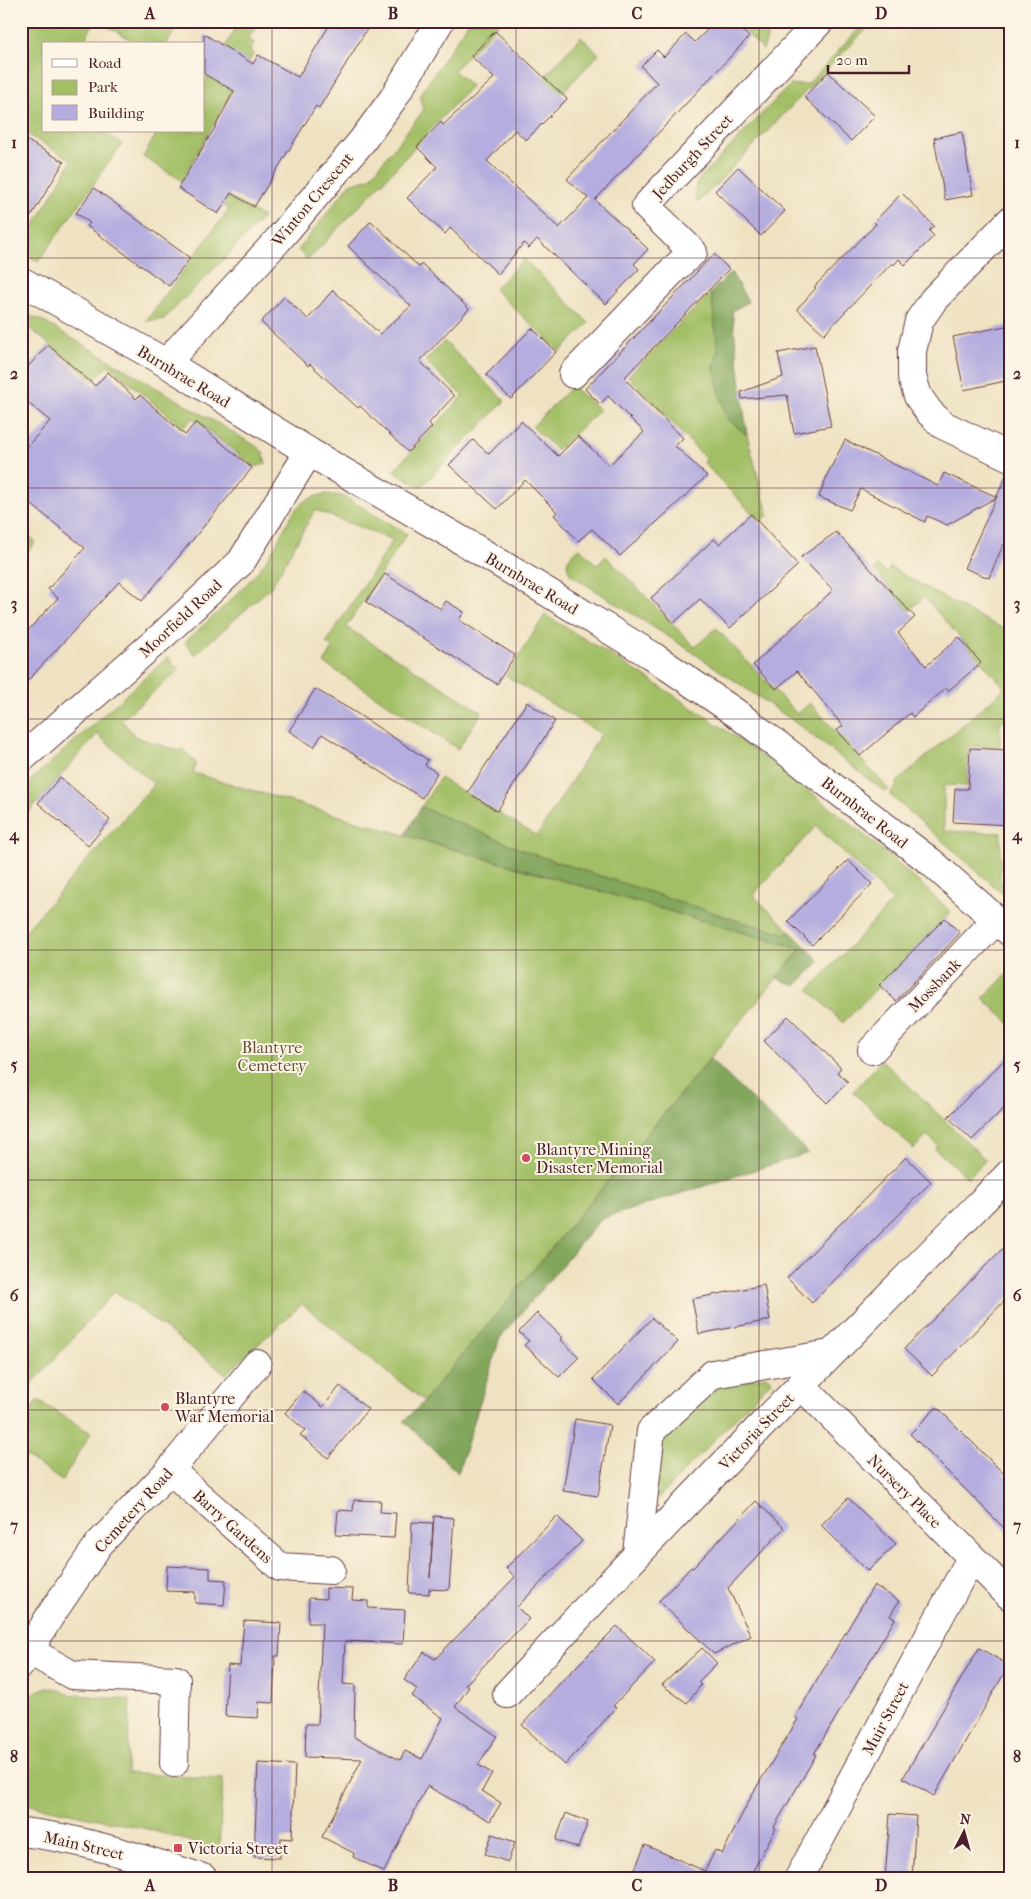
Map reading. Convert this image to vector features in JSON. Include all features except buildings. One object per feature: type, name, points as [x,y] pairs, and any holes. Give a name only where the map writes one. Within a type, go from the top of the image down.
[{"type":"street","name":"Winton Crescent","points":[[166,363],[278,240],[362,141],[393,99],[440,21]]},
{"type":"street","name":"Jedburgh Street","points":[[573,374],[693,252],[646,206],[814,23]]},
{"type":"street","points":[[1010,222],[934,298],[919,321],[912,351],[912,377],[918,396],[928,412],[943,425],[1010,457]]},
{"type":"street","name":"Burnbrae Road","points":[[21,281],[166,363],[309,452],[473,547],[651,655],[736,713],[931,862],[1003,926]]},
{"type":"street","name":"Moorfield Road","points":[[21,759],[163,635],[241,562],[309,452]]},
{"type":"street","name":"Mossbank","points":[[872,1050],[1003,926]]},
{"type":"street","name":"Victoria Street","points":[[507,1694],[637,1553],[830,1354],[1010,1173]]},
{"type":"street","points":[[637,1553],[651,1431],[713,1374],[830,1354]]},
{"type":"street","name":"Cemetery Road","points":[[26,1658],[50,1616],[99,1544],[170,1470],[257,1364]]},
{"type":"street","name":"Nursery Place","points":[[801,1385],[1010,1596]]},
{"type":"street","name":"Barry Gardens","points":[[170,1470],[280,1567],[331,1570]]},
{"type":"street","name":"Muir Street","points":[[799,1878],[971,1558]]},
{"type":"street","points":[[26,1658],[72,1675],[176,1680],[174,1763]]},
{"type":"street","name":"Main Street","points":[[21,1832],[80,1843],[203,1878]]},
{"type":"green space","points":[[21,21],[95,21],[83,42],[42,42],[42,132],[104,132],[122,144],[38,262],[21,252],[21,248],[72,160],[28,135],[30,131],[21,126]]},
{"type":"green space","points":[[98,21],[180,21],[168,42],[135,42]]},
{"type":"green space","points":[[240,21],[253,21],[257,24],[248,40],[254,43],[250,50],[254,53],[186,172],[263,217],[164,319],[146,321],[229,209],[143,157],[157,132],[205,132],[205,81]]},
{"type":"green space","points":[[469,21],[501,21],[454,70],[471,86],[308,260],[298,250],[350,184],[370,178],[423,111],[420,95]]},
{"type":"green space","points":[[735,21],[764,21],[767,39],[763,50]]},
{"type":"green space","points":[[866,21],[874,21],[698,203],[695,191],[699,179],[786,89],[791,85],[808,84]]},
{"type":"green space","points":[[581,37],[599,54],[527,130],[506,118]]},
{"type":"green space","points":[[524,259],[589,323],[560,352],[494,289]]},
{"type":"green space","points":[[731,272],[748,302],[732,311],[747,435],[727,418],[714,368],[718,350],[711,292]]},
{"type":"green space","points":[[711,292],[718,350],[714,368],[727,418],[747,435],[768,515],[760,522],[704,463],[706,459],[628,376]]},
{"type":"green space","points":[[24,317],[33,317],[41,320],[256,446],[263,452],[266,464],[254,467],[193,418],[183,428],[108,365],[94,381],[21,321]]},
{"type":"green space","points":[[444,341],[505,401],[421,487],[393,471],[463,396],[425,361]]},
{"type":"green space","points":[[572,386],[600,410],[557,450],[532,427]]},
{"type":"green space","points":[[327,494],[343,496],[407,534],[346,627],[482,712],[458,749],[324,663],[333,648],[326,643],[393,540],[315,510],[271,587],[195,655],[185,642],[248,583],[270,555],[297,508],[311,498]]},
{"type":"green space","points":[[21,529],[36,542],[21,560]]},
{"type":"green space","points":[[580,548],[597,565],[606,556],[695,647],[716,628],[797,714],[810,703],[889,790],[884,791],[792,720],[691,651],[571,575],[567,566],[568,559]]},
{"type":"green space","points":[[877,566],[887,573],[890,567],[960,607],[1010,632],[1010,721],[1000,721],[1000,747],[968,746],[967,786],[944,785],[944,831],[1001,833],[1000,883],[1010,884],[1010,900],[889,794],[896,788],[897,782],[1005,688],[924,597],[909,611],[874,570]]},
{"type":"green space","points":[[545,615],[719,725],[770,761],[850,823],[951,912],[843,1023],[809,990],[893,901],[816,826],[753,895],[790,931],[788,934],[739,921],[530,853],[421,807],[440,778],[537,836],[601,734],[506,676]]},
{"type":"green space","name":"Blantyre Cemetery","points":[[168,657],[179,670],[121,720],[136,737],[179,751],[182,748],[196,763],[193,773],[801,949],[424,1401],[302,1304],[226,1374],[115,1291],[21,1396],[21,936],[154,784],[97,734],[21,821],[21,789]]},
{"type":"green space","points":[[421,807],[530,853],[739,921],[788,934],[790,931],[820,961],[796,986],[777,978],[801,949],[405,835]]},
{"type":"green space","points":[[1010,971],[1010,1024],[983,998]]},
{"type":"green space","points":[[710,1059],[808,1153],[601,1219],[500,1338],[458,1473],[404,1421],[424,1401]]},
{"type":"green space","points":[[882,1060],[986,1160],[968,1178],[935,1149],[938,1146],[927,1135],[914,1149],[853,1092]]},
{"type":"green space","points":[[766,1376],[772,1380],[658,1498],[654,1492],[662,1445],[666,1436],[718,1386]]},
{"type":"green space","points":[[37,1400],[91,1433],[62,1481],[21,1453],[21,1428]]},
{"type":"green space","points":[[49,1687],[68,1694],[130,1700],[127,1773],[223,1779],[219,1850],[147,1829],[21,1803],[21,1711],[32,1695],[39,1690]]},
{"type":"place","name":"Blantyre Mining Disaster Memorial","points":[[526,1158]]},
{"type":"place","name":"Blantyre War Memorial","points":[[165,1407]]},
{"type":"place","name":"Victoria Street","points":[[178,1848]]}]
